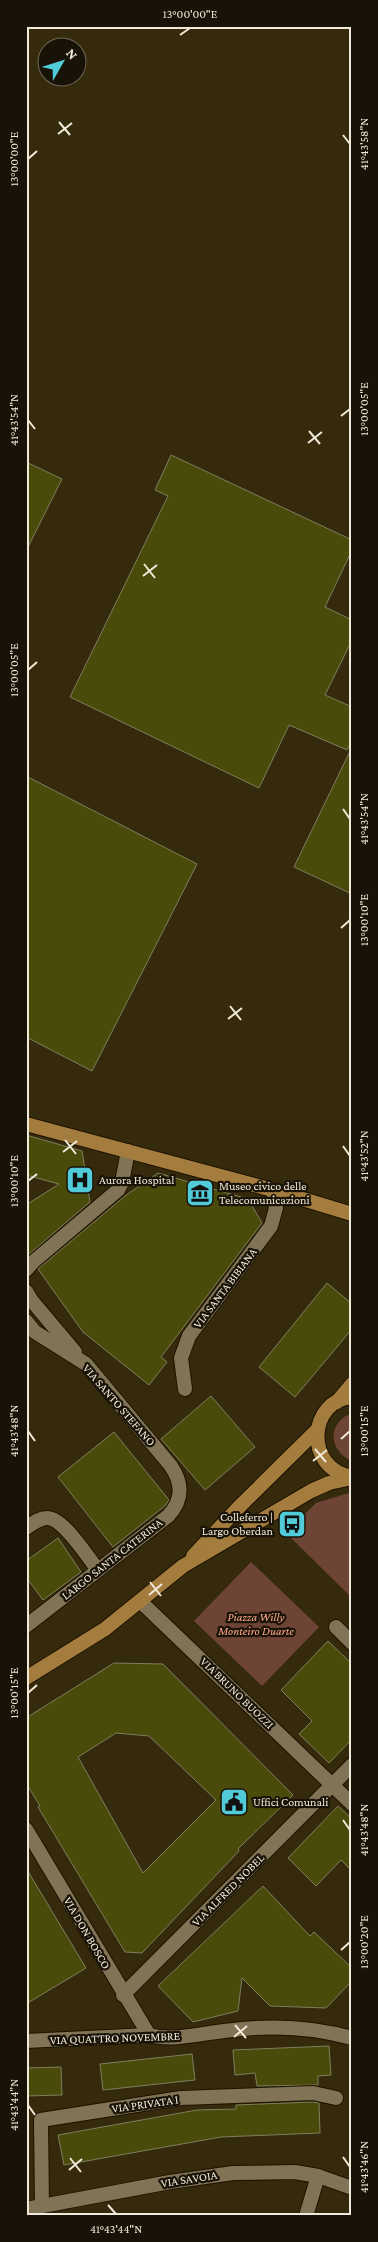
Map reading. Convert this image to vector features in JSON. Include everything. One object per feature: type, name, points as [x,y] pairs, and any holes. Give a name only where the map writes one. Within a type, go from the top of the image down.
[{"type":"main road","points":[[26,1124],[273,1190],[352,1214]]},
{"type":"main road","points":[[26,1678],[85,1642],[141,1602],[183,1566],[239,1507],[317,1430],[324,1414],[352,1384]]},
{"type":"main road","points":[[337,1402],[352,1397]]},
{"type":"main road","points":[[317,1430],[317,1444],[322,1458],[338,1473],[352,1477]]},
{"type":"main road","points":[[183,1566],[312,1491],[329,1483],[352,1477]]},
{"type":"street","points":[[26,1270],[118,1190],[122,1182],[128,1151]]},
{"type":"street","name":"VIA SANTA BIBIANA","points":[[185,1389],[181,1365],[185,1345],[195,1328],[271,1226],[276,1208],[273,1190]]},
{"type":"street","points":[[26,1292],[86,1364]]},
{"type":"street","name":"VIA SANTO STEFANO","points":[[26,1320],[31,1336],[86,1364],[171,1466],[179,1481]]},
{"type":"street","name":"LARGO SANTA CATERINA","points":[[26,1626],[175,1508],[180,1495],[179,1481]]},
{"type":"street","points":[[26,1528],[43,1518],[56,1520],[69,1533],[98,1570]]},
{"type":"street","name":"VIA BRUNO BUOZZI","points":[[141,1602],[352,1804]]},
{"type":"street","points":[[336,1627],[352,1643]]},
{"type":"street","name":"VIA ALFRED NOBEL","points":[[123,1995],[352,1764]]},
{"type":"street","name":"VIA DON BOSCO","points":[[26,1829],[149,2036]]},
{"type":"street","name":"VIA QUATTRO NOVEMBRE","points":[[26,2041],[149,2036],[163,2038],[246,2028],[316,2030],[352,2038]]},
{"type":"street","name":"VIA PRIVATA I","points":[[42,2206],[41,2120],[181,2098],[313,2093],[336,2098]]},
{"type":"street","name":"VIA SAVOIA","points":[[26,2209],[170,2182],[233,2173],[280,2171],[318,2176],[352,2188]]},
{"type":"street","points":[[306,2216],[318,2176]]},
{"type":"green space","points":[[352,1413],[352,1461],[338,1451],[334,1437],[338,1423]]},
{"type":"green space","points":[[352,1492],[352,1598],[286,1533],[316,1503]]},
{"type":"green space","name":"Piazza Willy Monteiro Duarte","points":[[251,1562],[319,1627],[262,1686],[194,1621]]},
{"type":"building","points":[[171,455],[352,540],[352,550],[325,607],[352,620],[352,640],[325,695],[352,707],[352,740],[347,750],[289,725],[259,788],[70,697],[168,496],[155,490]]},
{"type":"building","points":[[26,462],[62,479],[26,551]]},
{"type":"building","points":[[352,747],[352,894],[294,867]]},
{"type":"building","points":[[26,776],[197,864],[92,1071],[26,1037]]},
{"type":"building","points":[[26,1135],[82,1151],[90,1202],[28,1255],[26,1252],[26,1205],[59,1184],[26,1175]]},
{"type":"building","points":[[158,1173],[248,1199],[262,1223],[161,1357],[167,1362],[149,1385],[83,1332],[38,1269],[125,1196]]},
{"type":"building","points":[[327,1283],[352,1304],[352,1329],[295,1397],[259,1367]]},
{"type":"building","points":[[211,1396],[255,1447],[205,1490],[161,1439]]},
{"type":"building","points":[[114,1432],[169,1500],[166,1505],[113,1547],[58,1477]]},
{"type":"building","points":[[58,1538],[81,1572],[43,1600],[26,1577],[26,1561]]},
{"type":"building","points":[[328,1641],[352,1664],[352,1739],[329,1763],[299,1734],[312,1721],[281,1690]]},
{"type":"building","points":[[114,1663],[163,1664],[293,1795],[238,1849],[239,1851],[142,1953],[125,1952],[38,1807],[40,1806],[26,1783],[26,1718]],"holes":[[[116,1733],[149,1736],[216,1800],[143,1873],[78,1757]]]},
{"type":"building","points":[[338,1806],[352,1819],[352,1871],[341,1860],[316,1886],[288,1858]]},
{"type":"building","points":[[26,1868],[86,1968],[26,2004]]},
{"type":"building","points":[[263,1886],[310,1936],[314,1932],[352,1968],[352,1981],[326,2008],[270,2006],[242,1978],[238,2011],[193,2022],[158,1986]]},
{"type":"building","points":[[329,2046],[331,2075],[318,2076],[318,2085],[257,2086],[255,2073],[235,2075],[233,2050]]},
{"type":"building","points":[[192,2054],[195,2080],[103,2090],[100,2064]]},
{"type":"building","points":[[61,2067],[62,2095],[26,2096],[26,2068]]},
{"type":"building","points":[[319,2103],[320,2133],[221,2137],[64,2165],[58,2135],[197,2110],[236,2109],[236,2105]]},
{"type":"place","name":"Aurora Hospital","points":[[80,1180]]},
{"type":"place","name":"Museo civico delle Telecomunicazioni","points":[[200,1193]]},
{"type":"place","name":"Colleferro | Largo Oberdan","points":[[292,1524]]},
{"type":"place","name":"Uffici Comunali","points":[[234,1802]]}]
